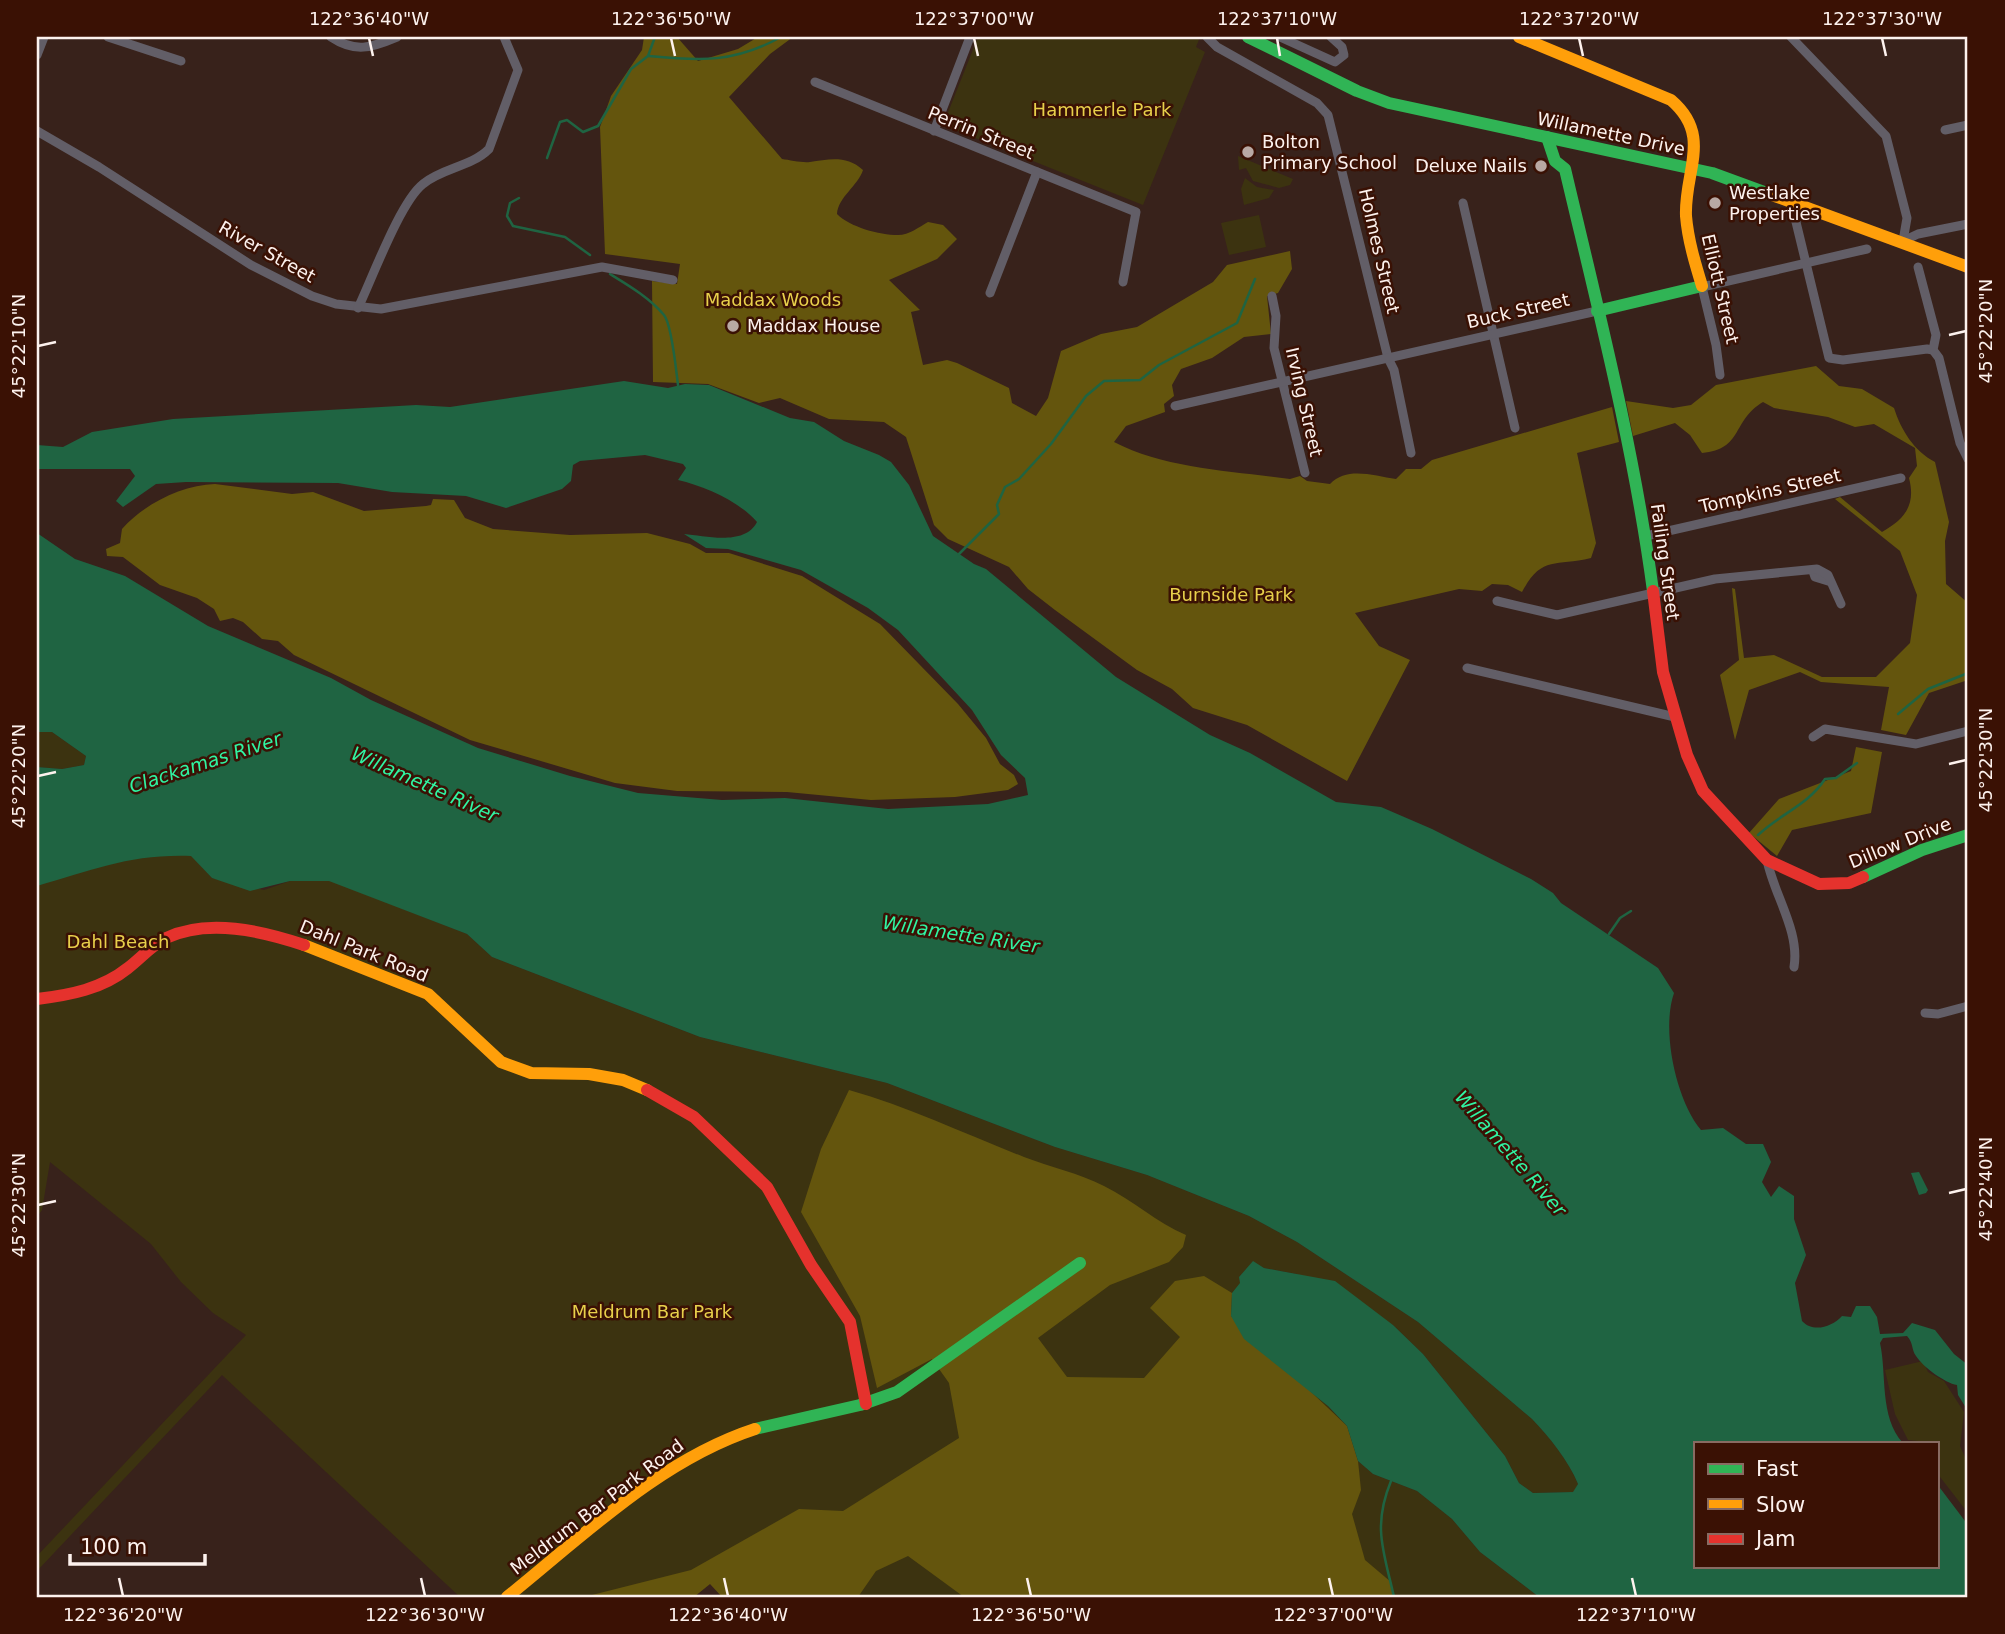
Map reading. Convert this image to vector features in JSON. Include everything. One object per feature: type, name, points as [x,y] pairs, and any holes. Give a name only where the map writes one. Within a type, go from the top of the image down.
[{"type":"street","points":[[37,55],[44,37]]},
{"type":"street","points":[[107,37],[181,61]]},
{"type":"street","points":[[331,37],[358,49],[372,47],[397,37]]},
{"type":"street","points":[[358,308],[412,195],[435,177],[481,157],[489,149],[518,69],[504,37]]},
{"type":"street","points":[[934,131],[970,37]]},
{"type":"street","name":"Holmes Street","points":[[1207,37],[1217,47],[1317,103],[1328,115],[1388,358],[1394,370],[1412,453]]},
{"type":"street","points":[[1280,37],[1335,62],[1344,54],[1342,47],[1331,37]]},
{"type":"street","name":"Elliott Street","points":[[1519,37],[1679,105],[1689,117],[1696,136],[1686,210],[1720,375]]},
{"type":"street","points":[[1791,37],[1886,136],[1907,218],[1903,241]]},
{"type":"street","name":"Willamette Drive","points":[[1252,38],[1357,92],[1389,103],[1692,169],[1757,188],[1968,267]]},
{"type":"street","name":"Perrin Street","points":[[814,82],[1136,212],[1123,282]]},
{"type":"street","points":[[1945,130],[1968,125]]},
{"type":"street","name":"River Street","points":[[37,131],[99,166],[251,265],[312,296],[358,308],[381,309],[602,267],[673,280]]},
{"type":"street","name":"Failing Street","points":[[1547,137],[1555,161],[1565,169],[1619,399],[1646,536],[1661,664],[1675,717],[1690,766],[1703,791],[1767,860],[1772,882],[1794,939],[1794,967]]},
{"type":"street","points":[[990,293],[1037,173]]},
{"type":"street","points":[[1463,203],[1515,428]]},
{"type":"street","points":[[1796,222],[1829,358],[1843,360],[1933,350],[1939,358],[1959,443],[1968,459]]},
{"type":"street","points":[[1903,241],[1918,234],[1968,224]]},
{"type":"street","name":"Buck Street","points":[[1175,406],[1867,249]]},
{"type":"street","points":[[1918,267],[1936,335],[1933,350]]},
{"type":"street","name":"Irving Street","points":[[1272,296],[1276,316],[1275,348],[1304,473]]},
{"type":"street","name":"Tompkins Street","points":[[1646,536],[1901,478]]},
{"type":"street","points":[[1497,601],[1557,615],[1715,579],[1799,570],[1813,571],[1815,577],[1828,581],[1841,604]]},
{"type":"street","points":[[1467,668],[1675,717]]},
{"type":"street","points":[[1813,737],[1825,729],[1916,744],[1968,731]]},
{"type":"street","name":"Dillow Drive","points":[[1767,860],[1810,881],[1836,886],[1968,835]]},
{"type":"street","name":"Dahl Park Road","points":[[37,999],[106,984],[156,943],[172,935],[212,929],[251,931],[333,955],[428,994],[454,1015],[500,1062],[513,1068],[531,1073],[605,1076],[658,1094],[695,1117],[766,1187],[811,1265],[850,1322],[866,1404]]},
{"type":"street","points":[[1926,1013],[1938,1014],[1968,1006]]},
{"type":"street","name":"Meldrum Bar Park Road","points":[[507,1597],[690,1457],[744,1432],[866,1404],[912,1383],[1080,1263]]},
{"type":"green space","points":[[644,37],[677,37],[698,61],[738,49],[758,37],[793,37],[770,54],[729,97],[782,159],[807,162],[844,160],[863,170],[838,208],[837,214],[849,223],[882,234],[902,235],[928,222],[943,225],[957,239],[937,259],[889,280],[920,310],[911,312],[923,365],[947,360],[957,363],[1009,388],[1012,403],[1036,416],[1048,398],[1061,351],[1101,334],[1137,327],[1213,282],[1227,265],[1290,251],[1292,269],[1278,293],[1267,296],[1271,334],[1244,337],[1212,358],[1181,369],[1172,385],[1174,396],[1164,404],[1165,412],[1126,426],[1114,442],[1155,458],[1178,463],[1290,479],[1300,476],[1307,481],[1330,484],[1337,478],[1353,474],[1396,479],[1406,469],[1421,469],[1432,460],[1612,407],[1619,442],[1577,453],[1596,543],[1591,558],[1543,567],[1529,580],[1522,592],[1508,585],[1492,584],[1482,591],[1459,589],[1355,613],[1379,646],[1410,660],[1347,781],[1247,725],[1193,708],[1172,689],[1137,670],[1055,610],[1028,589],[1009,567],[948,539],[934,525],[906,437],[884,422],[829,419],[780,398],[759,403],[708,384],[653,382],[652,281],[677,284],[680,264],[605,254],[600,127],[611,96],[642,50]]},
{"type":"green space","name":"Hammerle Park","points":[[978,37],[1200,37],[1196,47],[1205,52],[1143,205],[943,125]]},
{"type":"green space","points":[[1238,156],[1293,179],[1290,185],[1279,188],[1253,181],[1246,168],[1239,170]]},
{"type":"green space","points":[[1245,178],[1257,187],[1274,190],[1269,198],[1244,205],[1241,189]]},
{"type":"green space","points":[[1259,215],[1266,247],[1229,255],[1221,223]]},
{"type":"green space","points":[[1816,366],[1839,386],[1862,389],[1894,408],[1909,439],[1935,462],[1949,522],[1945,541],[1946,584],[1968,603],[1968,680],[1929,693],[1906,735],[1881,730],[1889,687],[1821,682],[1800,672],[1749,690],[1735,740],[1720,675],[1739,660],[1732,588],[1735,589],[1744,658],[1774,655],[1822,677],[1876,677],[1910,643],[1917,595],[1900,551],[1835,499],[1840,497],[1882,532],[1890,527],[1910,504],[1909,478],[1917,466],[1915,448],[1874,424],[1855,427],[1828,417],[1774,408],[1763,402],[1746,417],[1725,446],[1702,453],[1690,435],[1675,423],[1633,436],[1626,401],[1673,408],[1691,405],[1716,385]]},
{"type":"green space","points":[[215,484],[292,494],[313,492],[364,511],[426,506],[431,505],[433,499],[454,500],[465,518],[493,529],[570,535],[647,533],[690,544],[706,553],[729,553],[802,576],[880,624],[958,704],[986,738],[1000,764],[1014,775],[1018,784],[1008,790],[955,797],[871,800],[787,792],[677,791],[615,783],[470,740],[294,655],[278,641],[262,639],[243,622],[233,618],[220,621],[214,609],[197,598],[160,585],[123,557],[107,556],[106,549],[120,543],[122,529],[152,504],[177,492]]},
{"type":"green space","points":[[37,732],[52,732],[86,756],[84,765],[62,769],[37,767]]},
{"type":"green space","points":[[1856,747],[1882,752],[1871,813],[1792,830],[1777,856],[1749,833],[1779,799],[1851,771]]},
{"type":"green space","name":"Meldrum Bar Park","points":[[151,855],[191,855],[212,878],[264,890],[290,881],[329,880],[467,934],[492,957],[700,1037],[887,1083],[1055,1147],[1147,1175],[1249,1216],[1297,1242],[1418,1322],[1532,1419],[1558,1450],[1578,1484],[1574,1492],[1533,1493],[1519,1483],[1505,1456],[1423,1354],[1393,1325],[1297,1274],[1264,1268],[1253,1262],[1239,1277],[1328,1406],[1347,1426],[1358,1461],[1373,1474],[1417,1491],[1452,1519],[1480,1552],[1539,1597],[723,1597],[711,1583],[694,1597],[460,1597],[222,1375],[37,1571],[37,1556],[246,1335],[213,1313],[181,1282],[151,1244],[50,1162],[42,1210],[37,1217],[37,886],[78,871]]},
{"type":"green space","points":[[849,1090],[893,1104],[1024,1157],[1094,1181],[1186,1235],[1183,1247],[1169,1262],[1110,1285],[1038,1338],[1067,1377],[1144,1378],[1180,1337],[1150,1308],[1175,1281],[1204,1276],[1232,1293],[1231,1316],[1347,1426],[1358,1461],[1361,1490],[1352,1514],[1365,1560],[1391,1582],[1394,1597],[964,1597],[908,1556],[876,1571],[858,1597],[722,1597],[710,1584],[694,1597],[584,1597],[691,1570],[799,1509],[843,1511],[959,1438],[949,1383],[932,1359],[877,1388],[860,1316],[801,1212],[821,1149]]},
{"type":"green space","points":[[1923,1361],[1928,1372],[1944,1381],[1964,1412],[1960,1446],[1968,1464],[1968,1513],[1938,1474],[1938,1442],[1908,1440],[1895,1414],[1885,1370]]},
{"type":"water","points":[[624,381],[668,388],[685,384],[709,385],[790,418],[814,422],[844,441],[891,462],[909,485],[933,536],[986,569],[1116,677],[1210,735],[1250,753],[1336,802],[1381,807],[1432,829],[1531,879],[1553,893],[1561,903],[1658,968],[1674,993],[1670,1008],[1670,1045],[1678,1083],[1692,1117],[1701,1130],[1723,1128],[1746,1144],[1763,1144],[1771,1162],[1762,1182],[1771,1197],[1779,1186],[1794,1196],[1794,1219],[1806,1255],[1795,1283],[1802,1321],[1811,1327],[1822,1327],[1842,1316],[1851,1317],[1856,1306],[1870,1306],[1877,1317],[1880,1334],[1903,1333],[1912,1323],[1935,1330],[1954,1354],[1968,1365],[1968,1411],[1958,1395],[1957,1385],[1941,1378],[1924,1365],[1914,1353],[1907,1336],[1883,1338],[1880,1343],[1887,1408],[1895,1433],[1902,1442],[1694,1442],[1694,1568],[1938,1568],[1938,1485],[1968,1525],[1968,1597],[1539,1597],[1480,1552],[1452,1519],[1417,1491],[1373,1474],[1358,1461],[1347,1426],[1328,1406],[1244,1339],[1231,1316],[1232,1293],[1240,1283],[1239,1277],[1253,1261],[1264,1268],[1335,1281],[1393,1325],[1423,1354],[1505,1456],[1519,1483],[1533,1493],[1573,1492],[1578,1484],[1558,1450],[1532,1419],[1418,1322],[1297,1242],[1249,1216],[1147,1175],[1055,1147],[887,1083],[700,1037],[492,957],[467,934],[329,881],[290,881],[250,891],[212,878],[191,856],[169,856],[112,864],[37,886],[37,767],[62,769],[84,765],[86,756],[52,732],[37,732],[37,533],[75,559],[125,576],[208,626],[331,678],[371,700],[478,748],[570,776],[638,793],[722,800],[785,798],[888,809],[988,804],[1028,795],[1025,778],[1001,755],[972,710],[898,630],[868,608],[801,570],[728,549],[706,548],[684,534],[734,537],[744,534],[757,522],[741,507],[721,495],[678,480],[686,468],[683,464],[645,455],[580,461],[573,465],[571,481],[562,489],[506,508],[466,496],[392,492],[338,483],[186,482],[156,484],[123,507],[116,501],[135,476],[130,469],[37,469],[37,445],[63,447],[92,432],[173,419],[416,405],[450,407]]},
{"type":"water","points":[[1919,1172],[1928,1190],[1919,1195],[1911,1173]]},
{"type":"waterway","points":[[547,158],[560,122],[567,120],[583,132],[598,126],[631,69],[648,56],[655,37]]},
{"type":"waterway","points":[[649,56],[685,59],[732,56],[781,37]]},
{"type":"waterway","points":[[519,198],[510,203],[507,216],[513,226],[565,237],[590,255]]},
{"type":"waterway","points":[[610,274],[646,297],[664,315],[671,338],[678,385]]},
{"type":"waterway","points":[[959,554],[999,514],[997,505],[1005,487],[1019,479],[1051,444],[1086,396],[1104,381],[1140,380],[1159,365],[1237,323],[1255,279]]},
{"type":"waterway","points":[[1898,714],[1928,689],[1968,673]]},
{"type":"waterway","points":[[1758,835],[1802,803],[1825,779],[1836,778],[1857,763]]},
{"type":"waterway","points":[[1609,934],[1620,918],[1631,911]]},
{"type":"waterway","points":[[1391,1481],[1385,1497],[1381,1526],[1394,1597]]},
{"type":"traffic: fast","points":[[1248,37],[1357,91],[1389,103],[1712,173],[1772,195]]},
{"type":"traffic: fast","points":[[1547,137],[1555,161],[1565,169],[1602,326],[1626,432],[1653,591]]},
{"type":"traffic: fast","points":[[1597,311],[1702,286]]},
{"type":"traffic: fast","points":[[1863,877],[1922,850],[1968,835]]},
{"type":"traffic: fast","points":[[755,1429],[860,1405],[897,1392],[1080,1263]]},
{"type":"traffic: slow","points":[[1519,37],[1671,100],[1684,113],[1694,141],[1686,216],[1690,243],[1702,286]]},
{"type":"traffic: slow","points":[[1772,195],[1968,267]]},
{"type":"traffic: slow","points":[[304,945],[428,994],[501,1062],[531,1073],[589,1074],[623,1080],[647,1090]]},
{"type":"traffic: slow","points":[[507,1597],[594,1525],[655,1480],[720,1443],[755,1429]]},
{"type":"traffic: jam","points":[[1653,591],[1663,672],[1687,755],[1703,791],[1767,860],[1819,884],[1849,883],[1863,877]]},
{"type":"traffic: jam","points":[[37,999],[73,993],[107,981],[161,941],[182,932],[235,929],[271,935],[304,945]]},
{"type":"traffic: jam","points":[[647,1090],[694,1117],[767,1187],[811,1265],[850,1322],[866,1404]]},
{"type":"place","name":"Bolton Primary School","points":[[1248,152]]},
{"type":"place","name":"Deluxe Nails","points":[[1541,166]]},
{"type":"place","name":"Westlake Properties","points":[[1715,203]]},
{"type":"place","name":"Maddax House","points":[[733,326]]},
{"type":"park label","name":"Maddax Woods","points":[[773,300]]},
{"type":"park label","name":"Burnside Park","points":[[1231,595]]},
{"type":"park label","name":"Dahl Beach","points":[[118,942]]},
{"type":"water label","name":"Clackamas River","points":[[205,762]]},
{"type":"water label","name":"Willamette River","points":[[425,784]]},
{"type":"water label","name":"Willamette River","points":[[961,934]]},
{"type":"water label","name":"Willamette River","points":[[1511,1153]]}]
